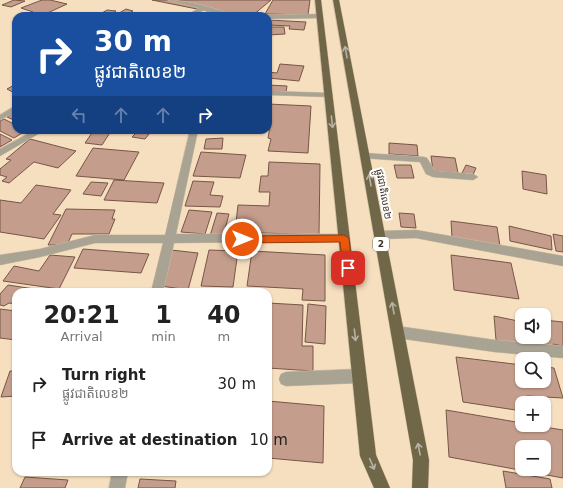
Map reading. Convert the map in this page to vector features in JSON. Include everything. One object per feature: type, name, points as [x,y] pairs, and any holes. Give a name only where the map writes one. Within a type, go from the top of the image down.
[{"type":"highway","points":[[318,0],[368,456],[382,488]]},
{"type":"highway","name":"ផ្លូវជាតិលេខ២","points":[[336,0],[421,460],[420,488]]},
{"type":"street","points":[[171,0],[216,12]]},
{"type":"street","points":[[196,12],[204,8]]},
{"type":"street","points":[[272,17],[320,16]]},
{"type":"street","points":[[272,93],[328,95]]},
{"type":"street","points":[[0,118],[12,111]]},
{"type":"street","points":[[0,153],[34,134]]},
{"type":"street","points":[[158,288],[193,134]]},
{"type":"street","points":[[365,156],[424,160],[429,172],[433,174],[473,178]]},
{"type":"street","points":[[380,235],[416,234],[563,261]]},
{"type":"street","points":[[0,260],[95,239],[168,240],[344,238]]},
{"type":"street","points":[[397,332],[495,346],[563,352]]},
{"type":"street","points":[[286,379],[359,376]]},
{"type":"street","points":[[117,488],[119,476]]},
{"type":"building","points":[[14,0],[25,1],[11,7],[2,5]]},
{"type":"building","points":[[42,0],[50,0],[67,4],[50,12],[33,12],[21,8]]},
{"type":"building","points":[[152,0],[271,0],[257,12],[212,12]]},
{"type":"building","points":[[273,0],[310,0],[308,15],[272,14],[272,12],[266,12]]},
{"type":"building","points":[[126,9],[133,11],[131,12],[121,12]]},
{"type":"building","points":[[107,10],[116,11],[114,12],[104,12]]},
{"type":"building","points":[[272,20],[306,22],[304,30],[289,29],[290,26],[272,25]]},
{"type":"building","points":[[272,27],[284,27],[285,34],[272,35]]},
{"type":"building","points":[[280,64],[304,66],[299,81],[272,78],[272,72],[277,73]]},
{"type":"building","points":[[272,85],[287,86],[286,92],[272,91]]},
{"type":"building","points":[[12,86],[12,92],[7,89]]},
{"type":"building","points":[[272,104],[311,106],[308,153],[268,151],[271,139],[268,138],[269,134],[272,134]]},
{"type":"building","points":[[12,114],[12,119],[7,117]]},
{"type":"building","points":[[4,119],[12,123],[12,134],[20,134],[14,138],[0,131],[0,121]]},
{"type":"building","points":[[0,134],[12,140],[0,147]]},
{"type":"building","points":[[91,134],[109,134],[102,145],[85,143]]},
{"type":"building","points":[[135,134],[149,134],[145,139],[132,137]]},
{"type":"building","points":[[223,138],[222,149],[204,149],[206,139]]},
{"type":"building","points":[[30,139],[76,151],[58,168],[34,162],[9,183],[2,181],[7,177],[0,175],[0,169],[11,160],[6,159]]},
{"type":"building","points":[[389,143],[417,145],[418,156],[389,154]]},
{"type":"building","points":[[93,148],[139,152],[124,180],[76,176]]},
{"type":"building","points":[[201,152],[246,155],[240,178],[193,176]]},
{"type":"building","points":[[431,156],[455,158],[458,173],[433,171]]},
{"type":"building","points":[[269,162],[320,164],[319,235],[235,232],[238,205],[269,206],[270,192],[259,192],[261,176],[268,176]]},
{"type":"building","points":[[394,165],[411,165],[414,178],[397,178]]},
{"type":"building","points":[[466,165],[476,168],[472,177],[462,173]]},
{"type":"building","points":[[522,171],[546,175],[547,194],[523,189]]},
{"type":"building","points":[[114,180],[164,183],[157,203],[104,200]]},
{"type":"building","points":[[193,181],[214,182],[210,195],[223,196],[220,207],[185,206]]},
{"type":"building","points":[[91,182],[108,183],[101,196],[83,194]]},
{"type":"building","points":[[36,185],[71,190],[53,214],[61,215],[44,239],[0,232],[0,200],[21,203]]},
{"type":"building","points":[[66,209],[115,210],[112,219],[115,219],[109,234],[72,234],[67,245],[48,245]]},
{"type":"building","points":[[189,210],[212,212],[205,234],[181,232]]},
{"type":"building","points":[[217,213],[229,214],[223,237],[210,236]]},
{"type":"building","points":[[399,213],[414,214],[416,228],[401,227]]},
{"type":"building","points":[[451,221],[497,227],[500,246],[452,238]]},
{"type":"building","points":[[509,226],[551,236],[552,250],[510,241]]},
{"type":"building","points":[[553,234],[563,236],[563,252],[556,251]]},
{"type":"building","points":[[83,249],[149,254],[141,273],[74,268]]},
{"type":"building","points":[[171,250],[198,253],[189,288],[161,286]]},
{"type":"building","points":[[209,250],[238,251],[233,287],[201,286]]},
{"type":"building","points":[[252,251],[325,255],[325,301],[302,300],[303,289],[247,286]]},
{"type":"building","points":[[50,255],[75,257],[60,288],[3,281],[14,266],[39,271]]},
{"type":"building","points":[[451,255],[511,263],[519,299],[454,290]]},
{"type":"building","points":[[8,285],[28,288],[12,288],[12,303],[9,303],[4,306],[0,305],[0,294]]},
{"type":"building","points":[[272,303],[303,305],[302,346],[313,346],[313,371],[272,368]]},
{"type":"building","points":[[308,304],[326,306],[325,344],[305,342]]},
{"type":"building","points":[[0,309],[12,310],[12,340],[0,338]]},
{"type":"building","points":[[494,316],[515,320],[515,344],[521,344],[521,346],[496,340]]},
{"type":"building","points":[[551,321],[563,322],[563,346],[553,344],[555,349],[535,344],[551,344]]},
{"type":"building","points":[[456,357],[515,364],[515,388],[551,388],[551,368],[554,368],[563,398],[551,397],[551,396],[515,396],[515,410],[463,402]]},
{"type":"building","points":[[10,371],[12,371],[12,396],[1,397]]},
{"type":"building","points":[[272,401],[324,406],[323,463],[272,458]]},
{"type":"building","points":[[446,410],[515,422],[515,432],[551,432],[551,428],[563,430],[563,478],[551,476],[551,440],[515,440],[515,469],[449,457]]},
{"type":"building","points":[[503,471],[515,473],[515,476],[532,476],[550,479],[552,488],[506,488]]},
{"type":"building","points":[[25,477],[68,480],[65,488],[20,488]]},
{"type":"building","points":[[140,479],[176,481],[175,488],[138,488]]},
{"type":"route","points":[[242,239],[344,238],[348,268]]}]
